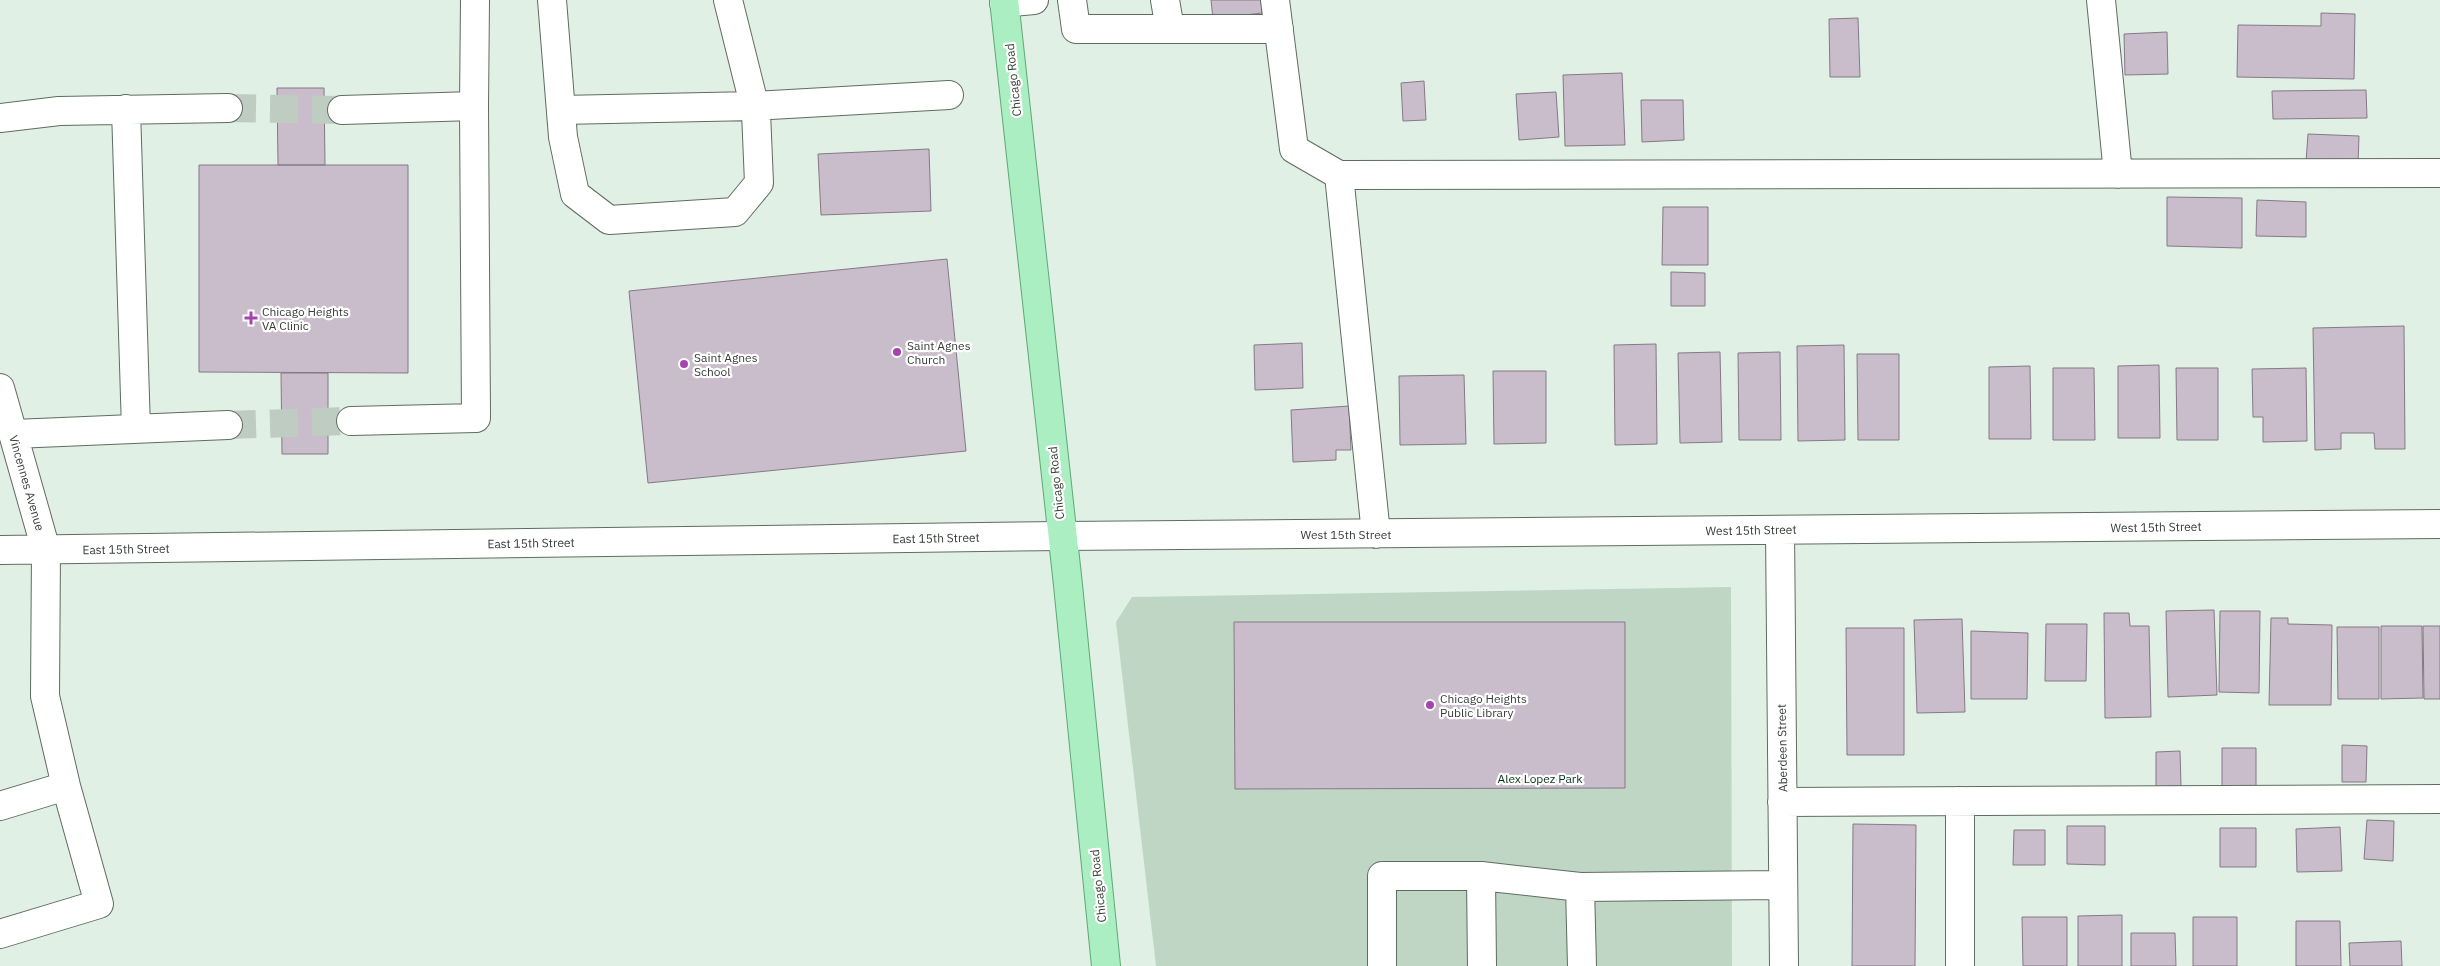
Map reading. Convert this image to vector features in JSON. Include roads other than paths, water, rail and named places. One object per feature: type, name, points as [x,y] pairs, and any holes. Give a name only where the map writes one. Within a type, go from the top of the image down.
[{"type":"main road","name":"Chicago Road","points":[[1004,1],[1106,966]]},
{"type":"street","points":[[350,421],[476,418],[474,0]]},
{"type":"street","points":[[552,0],[563,137],[575,194],[608,220],[735,212],[759,183],[754,106],[728,0]]},
{"type":"street","points":[[1004,1],[1034,0]]},
{"type":"street","points":[[1072,0],[1076,29],[1279,29]]},
{"type":"street","points":[[1165,0],[1170,29]]},
{"type":"street","points":[[1275,0],[1294,149],[1339,176],[2440,173]]},
{"type":"street","points":[[2101,0],[2118,174]]},
{"type":"street","points":[[561,110],[754,106],[949,95]]},
{"type":"street","points":[[342,110],[474,106]]},
{"type":"street","points":[[0,118],[59,111],[228,108]]},
{"type":"street","points":[[126,109],[136,429]]},
{"type":"street","points":[[1339,176],[1376,534]]},
{"type":"street","name":"Vincennes Avenue","points":[[0,934],[99,904],[66,786],[45,696],[46,550],[14,434],[2,400]]},
{"type":"street","points":[[14,434],[228,425]]},
{"type":"street","name":"West 15th Street","points":[[1062,536],[2440,524]]},
{"type":"street","name":"Aberdeen Street","points":[[1780,530],[1784,966]]},
{"type":"street","name":"East 15th Street","points":[[0,550],[1062,536]]},
{"type":"street","points":[[0,806],[66,786]]},
{"type":"street","points":[[1782,802],[2440,799]]},
{"type":"street","points":[[1960,801],[1960,966]]},
{"type":"street","points":[[1382,966],[1382,876],[1481,876],[1580,887],[1783,885]]},
{"type":"street","points":[[1481,876],[1482,966]]},
{"type":"street","points":[[1580,887],[1582,966]]},
{"type":"tunnel","points":[[228,108],[342,110]]},
{"type":"tunnel","points":[[228,425],[351,421]]},
{"type":"place","name":"Chicago Heights VA Clinic","points":[[251,318]]},
{"type":"place","name":"Saint Agnes Church","points":[[897,352]]},
{"type":"place","name":"Saint Agnes School","points":[[684,364]]},
{"type":"place","name":"Chicago Heights Public Library","points":[[1430,705]]},
{"type":"park label","name":"Alex Lopez Park","points":[[1540,778]]}]
